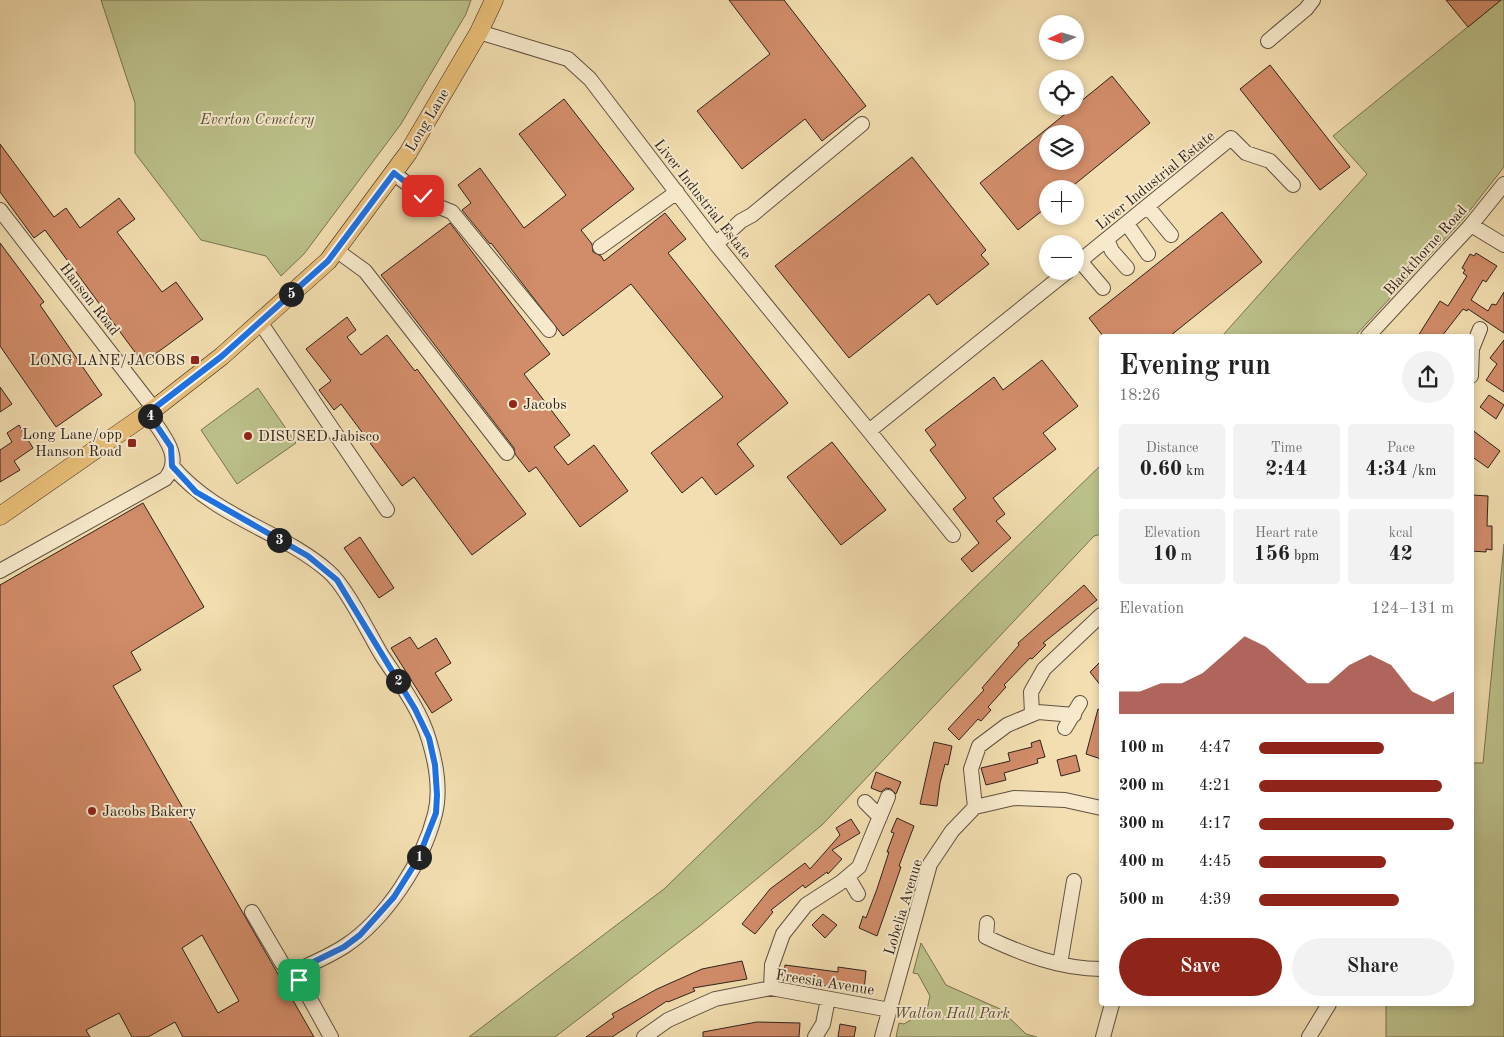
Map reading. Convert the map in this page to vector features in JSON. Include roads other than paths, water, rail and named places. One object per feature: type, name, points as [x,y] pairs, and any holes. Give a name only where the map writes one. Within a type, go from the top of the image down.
[{"type":"main road","name":"Long Lane","points":[[0,516],[151,411],[260,322],[328,261],[408,153],[479,32],[494,0]]},
{"type":"street","points":[[1268,41],[1306,9],[1313,0]]},
{"type":"street","name":"Liver Industrial Estate","points":[[479,32],[568,59],[590,79],[716,244],[953,535]]},
{"type":"street","points":[[716,244],[741,221],[752,215],[862,124]]},
{"type":"street","name":"Liver Industrial Estate","points":[[1084,258],[1231,138],[1246,153],[1270,161],[1293,185]]},
{"type":"street","points":[[394,173],[437,206],[452,212],[549,330]]},
{"type":"street","name":"Blackthorne Road","points":[[1370,334],[1471,226],[1504,184]]},
{"type":"street","points":[[600,247],[677,192]]},
{"type":"street","points":[[1148,207],[1171,234]]},
{"type":"street","name":"Hanson Road","points":[[0,210],[151,411],[171,447],[172,466]]},
{"type":"street","points":[[1127,224],[1148,254]]},
{"type":"street","points":[[1471,226],[1504,245]]},
{"type":"street","points":[[1107,240],[1112,251],[1127,268]]},
{"type":"street","points":[[336,250],[365,271],[508,453]]},
{"type":"street","points":[[1084,269],[1103,288]]},
{"type":"street","points":[[869,431],[1057,280]]},
{"type":"street","points":[[260,322],[387,510]]},
{"type":"street","points":[[1474,344],[1480,329]]},
{"type":"street","points":[[0,571],[164,479],[172,466],[186,482],[207,500],[308,556],[337,580],[415,709],[429,738],[437,780],[436,813],[418,859],[394,897],[375,920],[344,947],[291,973]]},
{"type":"street","points":[[1032,714],[1031,692],[1044,669],[1099,617]]},
{"type":"street","points":[[1065,728],[1077,709],[1032,714],[1007,724],[979,746],[971,769],[975,807],[1014,798],[1065,800],[1099,808]]},
{"type":"street","points":[[771,988],[772,965],[783,934],[806,905],[859,868],[888,798]]},
{"type":"street","points":[[865,802],[880,818]]},
{"type":"street","name":"Lobelia Avenue","points":[[882,1037],[930,864],[952,831],[975,807]]},
{"type":"street","points":[[848,877],[858,894]]},
{"type":"street","points":[[1060,964],[1074,881]]},
{"type":"street","points":[[252,912],[291,973],[305,990],[331,1037]]},
{"type":"street","points":[[987,923],[986,937],[1013,950],[1060,964],[1084,969],[1099,969]]},
{"type":"street","name":"Freesia Avenue","points":[[644,1037],[668,1020],[715,999],[771,988],[890,1010]]},
{"type":"street","points":[[815,1037],[822,1024],[828,999]]},
{"type":"street","points":[[1103,1037],[1111,1006]]},
{"type":"street","points":[[1312,1032],[1328,1006]]},
{"type":"place","name":"LONG LANE/JACOBS","points":[[195,360]]},
{"type":"place","name":"Jacobs","points":[[513,404]]},
{"type":"place","name":"DISUSED Jabisco","points":[[248,436]]},
{"type":"place","name":"Long Lane/opp Hanson Road","points":[[132,443]]},
{"type":"place","name":"Jacobs Bakery","points":[[92,811]]},
{"type":"park label","name":"Everton Cemetery","points":[[257,119]]},
{"type":"park label","name":"Walton Hall Park","points":[[952,1013]]}]
